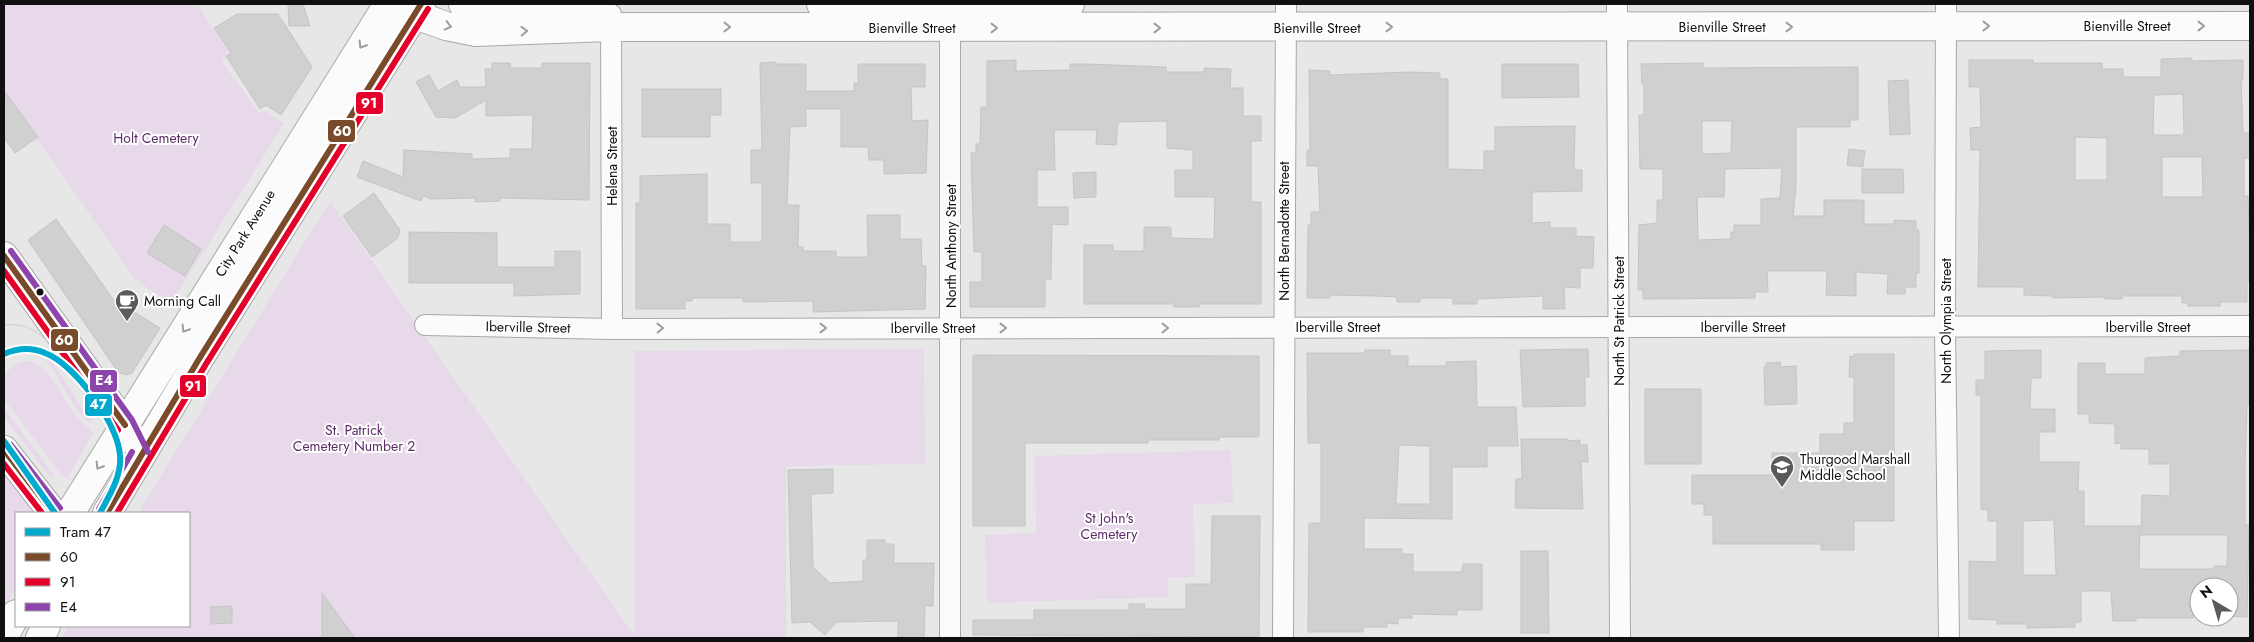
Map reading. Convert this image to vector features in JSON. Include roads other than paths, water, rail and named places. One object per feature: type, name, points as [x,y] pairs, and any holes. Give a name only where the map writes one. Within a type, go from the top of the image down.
[{"type":"street","name":"Bienville Street","points":[[463,4],[488,10],[549,12],[950,12],[1286,16],[1946,15],[2250,26]]},
{"type":"street","name":"Bienville Street","points":[[509,4],[549,12]]},
{"type":"street","name":"Bienville Street","points":[[821,4],[950,12],[1070,4]]},
{"type":"street","name":"Bienville Street","points":[[398,6],[446,26],[476,32],[607,12]]},
{"type":"street","name":"City Park Avenue","points":[[71,512],[125,425],[398,6]]},
{"type":"street","name":"City Park Avenue","points":[[107,512],[398,6]]},
{"type":"street","name":"Helena Street","points":[[607,12],[612,329]]},
{"type":"street","name":"North Anthony Street","points":[[950,12],[950,638]]},
{"type":"street","name":"North St Patrick Street","points":[[1618,15],[1620,638]]},
{"type":"street","name":"North Olympia Street","points":[[1946,15],[1945,328],[1949,638]]},
{"type":"street","name":"North Bernadotte Street","points":[[1283,638],[1286,16]]},
{"type":"street","points":[[4,256],[125,425],[140,456]]},
{"type":"street","name":"Iberville Street","points":[[425,324],[612,329],[2250,326]]},
{"type":"street","points":[[4,450],[52,512]]},
{"type":"street","points":[[4,637],[15,616]]},
{"type":"tram line","points":[[4,325],[15,325],[33,330],[48,342],[67,366]]},
{"type":"tram line","name":"47","points":[[4,354],[19,349],[30,349],[40,351],[57,359],[81,382],[103,412],[117,442],[120,463],[114,486],[101,512]]},
{"type":"tram line","name":"47","points":[[4,441],[54,512]]},
{"type":"place","name":"Morning Call","points":[[127,322]]},
{"type":"place","name":"Thurgood Marshall Middle School","points":[[1782,488]]},
{"type":"park label","name":"Holt Cemetery","points":[[156,138]]},
{"type":"park label","name":"St. Patrick Cemetery Number 2","points":[[354,438]]},
{"type":"park label","name":"St John's Cemetery","points":[[1109,526]]}]
